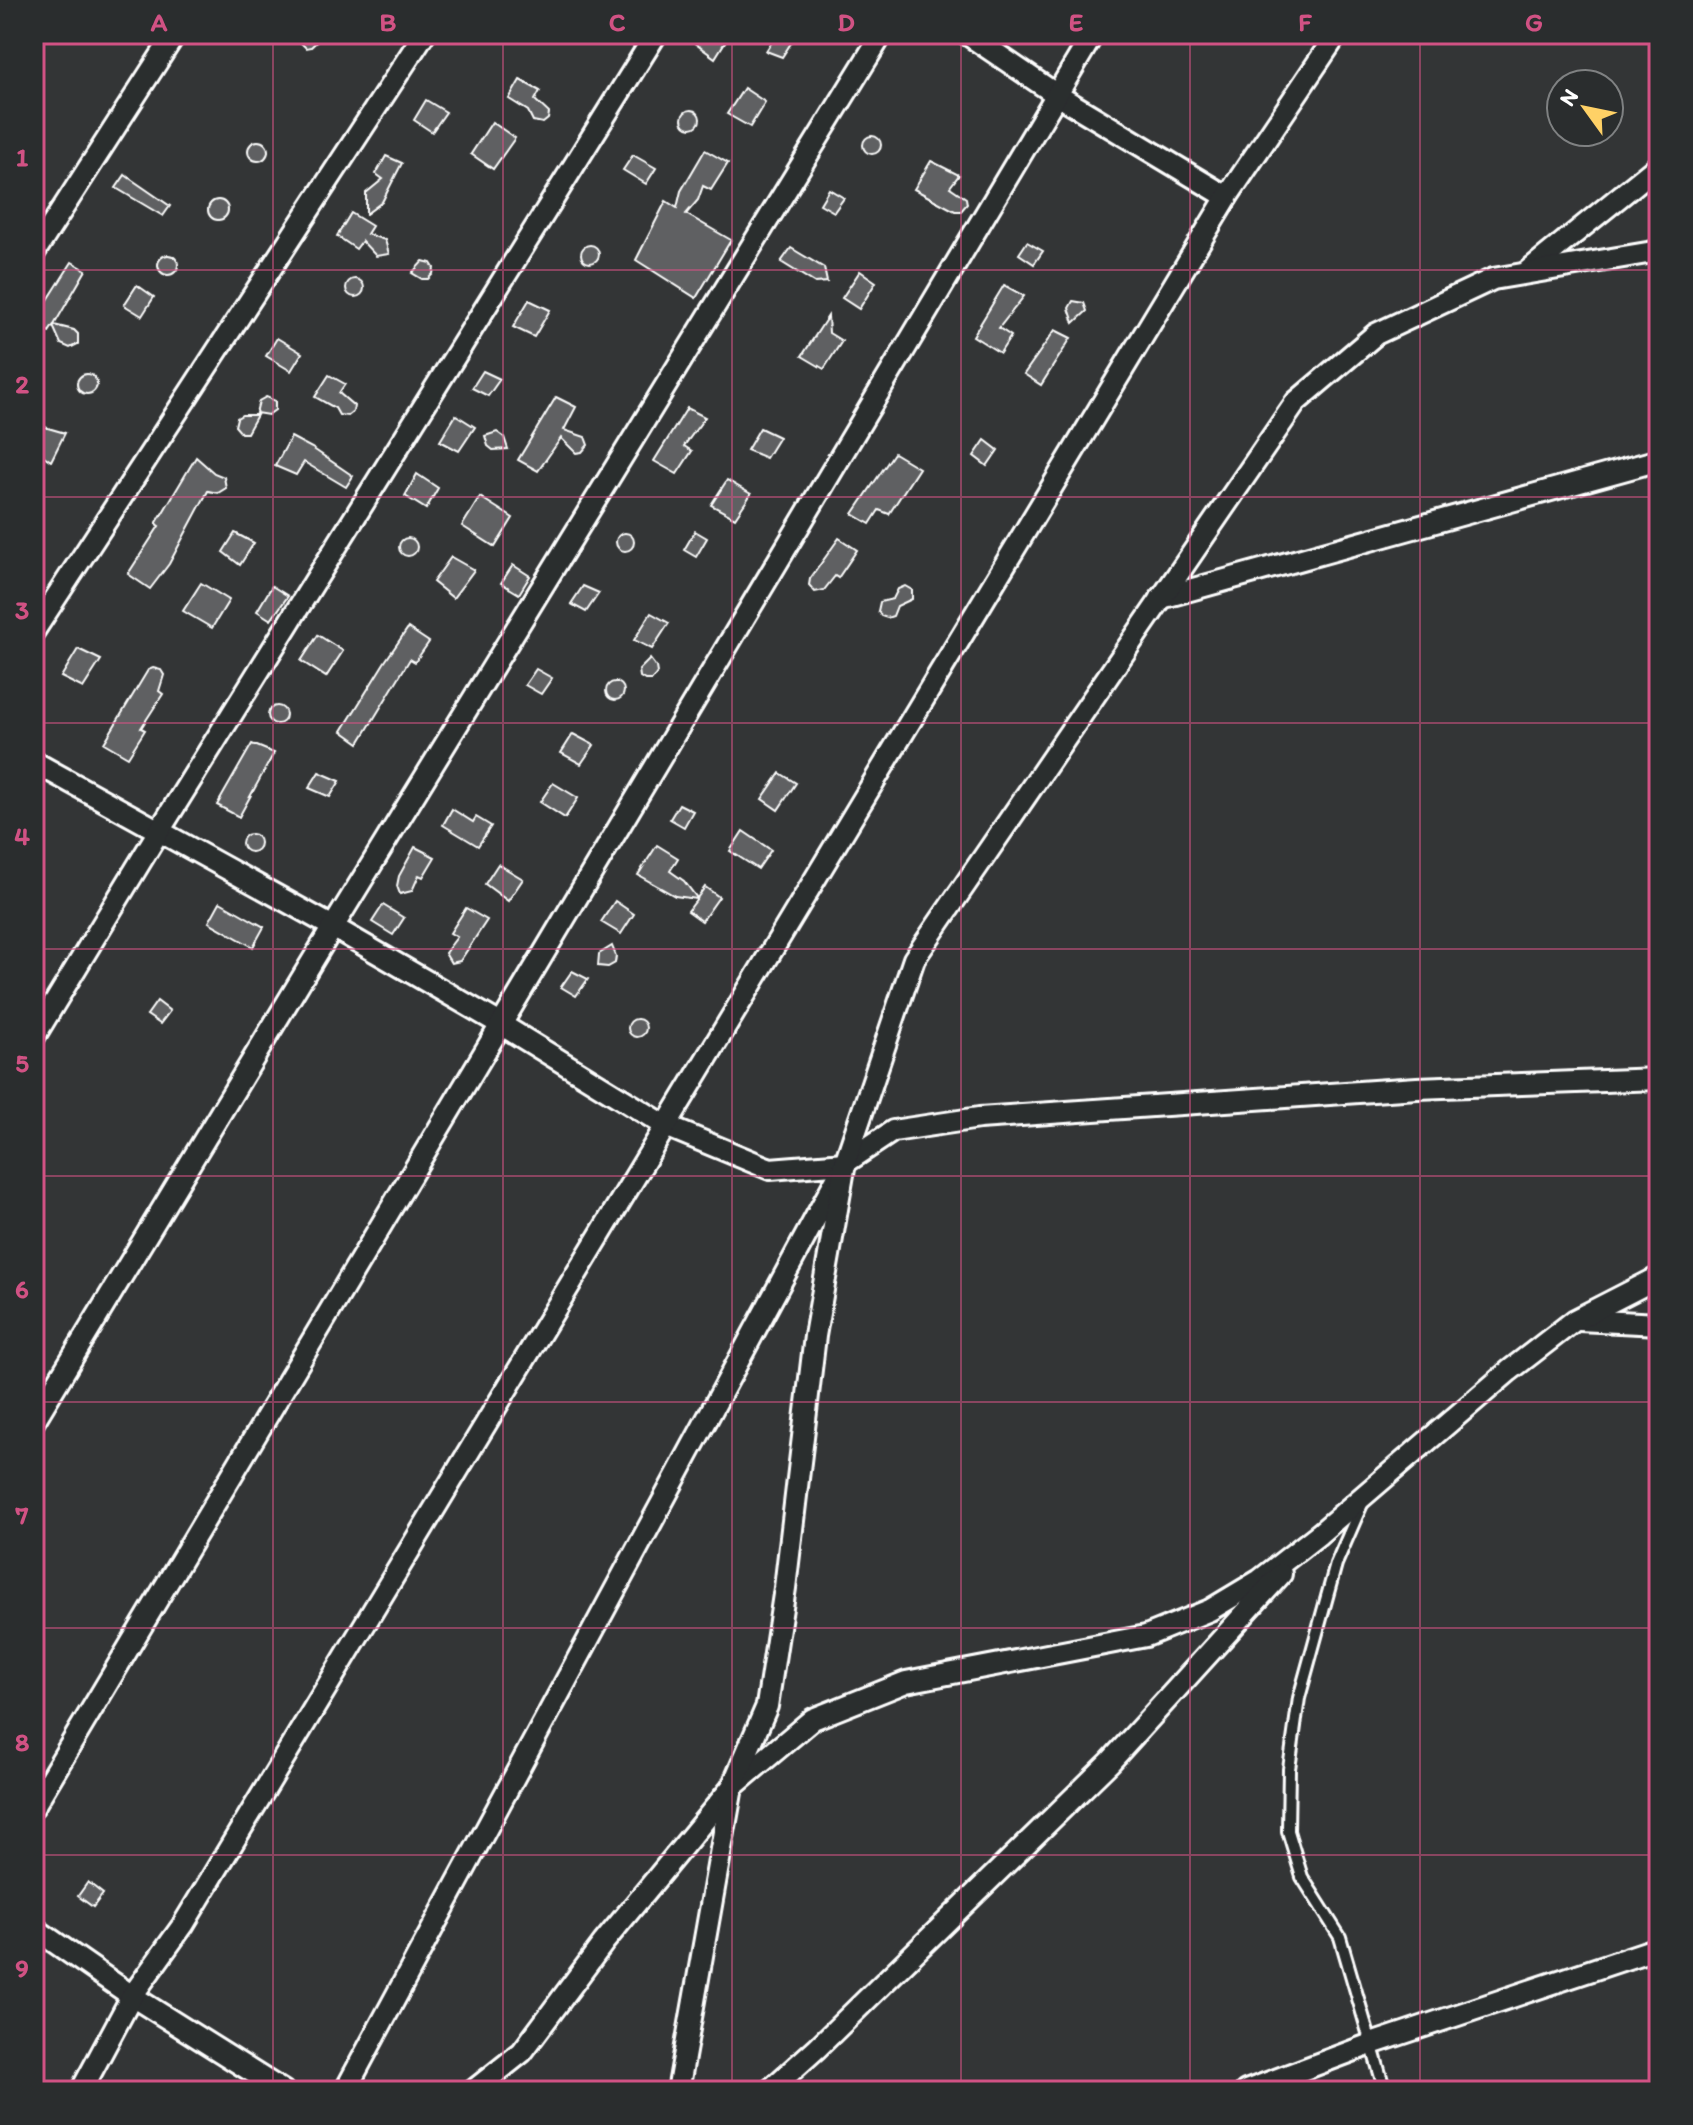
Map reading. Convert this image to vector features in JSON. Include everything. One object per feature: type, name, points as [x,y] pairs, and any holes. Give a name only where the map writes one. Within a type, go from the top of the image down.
[{"type":"street","points":[[34,253],[175,34]]},
{"type":"street","points":[[34,631],[424,34]]},
{"type":"street","points":[[34,1037],[656,34]]},
{"type":"street","points":[[34,1421],[333,927],[882,34]]},
{"type":"street","points":[[967,34],[1057,95],[1227,197]]},
{"type":"street","points":[[34,1806],[1093,34]]},
{"type":"street","points":[[81,2091],[132,1996],[183,1925],[1227,197],[1337,34]]},
{"type":"street","points":[[1524,274],[1659,165]]},
{"type":"street","points":[[678,2091],[732,1787],[767,1706],[785,1588],[815,1336],[845,1163],[914,959],[1296,402],[1376,334],[1493,279],[1659,251]]},
{"type":"street","points":[[1161,598],[1659,460]]},
{"type":"street","points":[[34,762],[333,927],[502,1025],[666,1126],[770,1169],[845,1163]]},
{"type":"street","points":[[345,2091],[845,1163],[893,1131],[979,1118],[1417,1088],[1659,1079]]},
{"type":"street","points":[[473,2091],[522,2052],[604,1942],[732,1787],[813,1719],[906,1682],[1146,1636],[1210,1610],[1260,1580],[1319,1534],[1509,1371],[1575,1320],[1659,1277]]},
{"type":"street","points":[[1575,1320],[1659,1324]]},
{"type":"street","points":[[769,2091],[1110,1762],[1319,1534]]},
{"type":"street","points":[[34,1928],[132,1996],[283,2091]]},
{"type":"street","points":[[1246,2091],[1371,2044],[1649,1951],[1659,1962]]},
{"type":"lane","points":[[1368,1490],[1336,1564],[1299,1698],[1289,1769],[1288,1831],[1302,1877],[1340,1937],[1385,2091]]},
{"type":"building","points":[[292,34],[325,34],[306,48]]},
{"type":"building","points":[[682,34],[730,34],[715,58]]},
{"type":"building","points":[[777,34],[793,40],[782,57],[766,51]]},
{"type":"building","points":[[520,80],[540,91],[535,100],[549,113],[543,123],[533,121],[528,111],[509,99]]},
{"type":"building","points":[[744,88],[765,102],[750,127],[727,114]]},
{"type":"building","points":[[426,100],[446,112],[432,132],[414,120]]},
{"type":"building","points":[[691,110],[700,119],[691,128],[682,119]]},
{"type":"building","points":[[492,122],[515,138],[493,169],[471,154]]},
{"type":"building","points":[[872,136],[881,145],[872,154],[863,145]]},
{"type":"building","points":[[258,141],[265,144],[268,151],[265,158],[258,161],[251,158],[248,151],[251,144]]},
{"type":"building","points":[[705,150],[728,163],[711,190],[703,186],[698,200],[686,214],[731,240],[696,298],[636,260],[666,201],[677,208],[681,191]]},
{"type":"building","points":[[633,155],[656,168],[646,184],[623,170]]},
{"type":"building","points":[[386,156],[402,163],[382,202],[366,214],[366,193],[383,179],[376,174]]},
{"type":"building","points":[[931,161],[959,175],[950,187],[966,198],[967,204],[961,211],[955,211],[914,189]]},
{"type":"building","points":[[125,175],[170,206],[163,216],[116,188]]},
{"type":"building","points":[[829,189],[844,198],[834,212],[820,204]]},
{"type":"building","points":[[218,200],[225,203],[228,210],[225,217],[218,220],[211,217],[208,210],[211,203]]},
{"type":"building","points":[[351,213],[372,226],[367,234],[385,240],[389,254],[376,256],[362,241],[356,249],[337,236]]},
{"type":"building","points":[[1027,242],[1043,251],[1034,264],[1019,254]]},
{"type":"building","points":[[590,245],[599,254],[590,263],[581,254]]},
{"type":"building","points":[[791,248],[824,268],[827,282],[815,283],[781,262]]},
{"type":"building","points":[[168,255],[175,258],[178,265],[175,272],[168,275],[161,272],[158,265],[161,258]]},
{"type":"building","points":[[423,261],[431,263],[434,268],[428,279],[412,273]]},
{"type":"building","points":[[72,262],[86,270],[54,325],[78,334],[78,344],[70,348],[61,344],[53,326],[49,332],[34,321],[34,314],[42,301],[46,303]]},
{"type":"building","points":[[860,271],[876,282],[859,309],[842,298]]},
{"type":"building","points":[[355,279],[364,288],[355,297],[346,288]]},
{"type":"building","points":[[137,285],[154,297],[142,316],[124,305]]},
{"type":"building","points":[[1004,285],[1024,296],[999,328],[1011,336],[1000,353],[973,336]]},
{"type":"building","points":[[529,300],[550,310],[534,337],[513,327]]},
{"type":"building","points":[[1073,301],[1084,303],[1087,311],[1074,323],[1069,308]]},
{"type":"building","points":[[828,316],[829,333],[842,341],[824,369],[802,356]]},
{"type":"building","points":[[1055,330],[1071,338],[1041,385],[1024,374]]},
{"type":"building","points":[[277,338],[302,353],[291,371],[266,356]]},
{"type":"building","points":[[483,371],[500,379],[488,396],[472,388]]},
{"type":"building","points":[[87,374],[94,377],[97,384],[94,391],[87,394],[80,391],[77,384],[80,377]]},
{"type":"building","points":[[329,375],[345,384],[339,393],[354,406],[348,416],[339,415],[335,408],[315,397]]},
{"type":"building","points":[[266,397],[275,401],[275,410],[268,415],[256,413],[259,401]]},
{"type":"building","points":[[556,397],[576,407],[564,430],[585,437],[588,445],[582,452],[576,453],[561,438],[538,471],[518,460]]},
{"type":"building","points":[[687,408],[705,417],[684,446],[692,451],[677,474],[654,461]]},
{"type":"building","points":[[257,415],[247,433],[241,433],[235,426],[237,418]]},
{"type":"building","points":[[456,415],[475,427],[459,451],[440,441]]},
{"type":"building","points":[[34,424],[65,433],[51,461],[34,449]]},
{"type":"building","points":[[760,428],[779,437],[766,458],[747,450]]},
{"type":"building","points":[[497,432],[504,437],[508,449],[493,450],[488,446],[485,436]]},
{"type":"building","points":[[291,437],[353,476],[346,487],[304,462],[296,475],[275,466]]},
{"type":"building","points":[[985,440],[998,450],[987,466],[974,456]]},
{"type":"building","points":[[894,453],[919,468],[889,514],[879,510],[870,524],[853,514]]},
{"type":"building","points":[[196,457],[214,473],[224,477],[226,488],[218,493],[208,491],[169,564],[150,589],[128,574],[159,526],[156,524]]},
{"type":"building","points":[[417,474],[438,488],[426,509],[405,496]]},
{"type":"building","points":[[727,480],[751,494],[735,518],[711,505]]},
{"type":"building","points":[[480,497],[513,518],[495,547],[462,526]]},
{"type":"building","points":[[695,531],[707,538],[696,557],[684,550]]},
{"type":"building","points":[[235,533],[254,543],[240,565],[223,552]]},
{"type":"building","points":[[625,533],[634,542],[625,551],[616,542]]},
{"type":"building","points":[[408,538],[417,547],[408,556],[399,547]]},
{"type":"building","points":[[839,538],[857,550],[838,578],[835,576],[824,590],[815,592],[809,585],[810,579]]},
{"type":"building","points":[[451,557],[474,570],[453,598],[433,582]]},
{"type":"building","points":[[513,565],[530,576],[519,594],[501,583]]},
{"type":"building","points":[[201,583],[229,600],[212,628],[183,611]]},
{"type":"building","points":[[272,586],[288,596],[271,620],[257,611]]},
{"type":"building","points":[[583,586],[599,593],[586,612],[571,604]]},
{"type":"building","points":[[905,586],[912,590],[912,599],[897,606],[893,616],[881,616],[878,611],[880,602],[893,599],[898,589]]},
{"type":"building","points":[[651,613],[669,623],[652,649],[634,640]]},
{"type":"building","points":[[408,628],[429,642],[415,662],[410,659],[359,743],[342,731]]},
{"type":"building","points":[[318,635],[343,651],[326,677],[301,661]]},
{"type":"building","points":[[78,649],[101,660],[83,688],[61,677]]},
{"type":"building","points":[[650,659],[657,673],[652,680],[645,680],[640,677],[639,670]]},
{"type":"building","points":[[536,669],[552,678],[541,694],[525,685]]},
{"type":"building","points":[[148,670],[161,670],[164,675],[159,691],[163,694],[141,728],[145,730],[128,757],[104,743]]},
{"type":"building","points":[[615,682],[624,691],[615,700],[606,691]]},
{"type":"building","points":[[277,706],[286,715],[277,724],[268,715]]},
{"type":"building","points":[[573,734],[594,745],[581,764],[561,753]]},
{"type":"building","points":[[252,744],[274,753],[239,817],[217,805]]},
{"type":"building","points":[[319,772],[340,781],[330,797],[309,788]]},
{"type":"building","points":[[780,773],[796,783],[778,810],[762,799]]},
{"type":"building","points":[[553,783],[578,798],[565,818],[540,802]]},
{"type":"building","points":[[679,804],[693,811],[684,827],[670,819]]},
{"type":"building","points":[[452,809],[473,822],[476,817],[491,826],[478,846],[443,825]]},
{"type":"building","points":[[743,831],[771,850],[758,869],[730,851]]},
{"type":"building","points":[[251,834],[260,843],[251,852],[242,843]]},
{"type":"building","points":[[657,845],[678,858],[670,871],[684,881],[697,898],[705,887],[719,897],[702,921],[688,911],[697,899],[675,896],[638,875]]},
{"type":"building","points":[[415,847],[435,857],[423,877],[419,875],[412,891],[400,894],[397,886],[399,876]]},
{"type":"building","points":[[498,864],[523,879],[508,901],[485,884]]},
{"type":"building","points":[[615,901],[634,914],[621,934],[601,922]]},
{"type":"building","points":[[220,902],[264,927],[253,947],[209,922]]},
{"type":"building","points":[[383,905],[404,918],[393,935],[372,922]]},
{"type":"building","points":[[466,908],[487,920],[460,961],[451,963],[445,953],[457,937],[450,933]]},
{"type":"building","points":[[612,946],[615,963],[608,967],[598,966],[599,954]]},
{"type":"building","points":[[572,971],[588,979],[576,996],[561,987]]},
{"type":"building","points":[[157,1001],[170,1011],[160,1024],[147,1015]]},
{"type":"building","points":[[637,1019],[646,1028],[637,1037],[628,1028]]},
{"type":"building","points":[[88,1882],[103,1894],[93,1907],[78,1896]]}]
